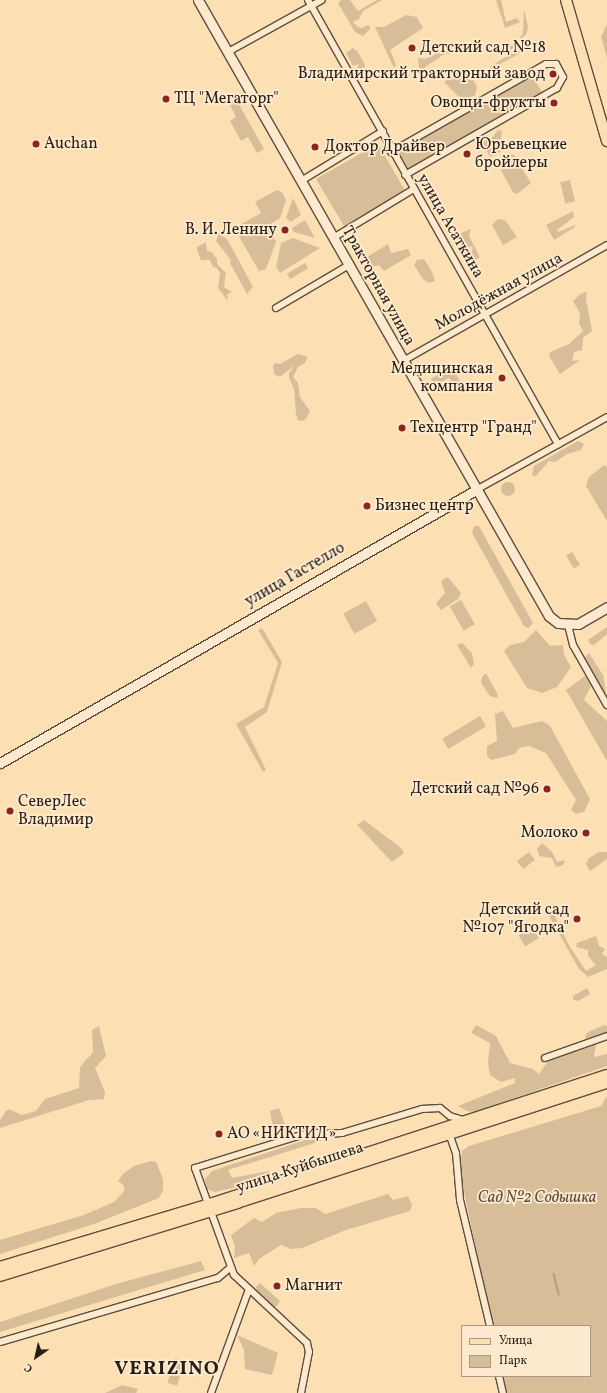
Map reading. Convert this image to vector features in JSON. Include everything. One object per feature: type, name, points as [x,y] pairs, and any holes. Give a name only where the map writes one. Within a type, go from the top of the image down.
[{"type":"main road","name":"Тракторная улица","points":[[198,0],[549,616],[558,623],[568,625]]},
{"type":"main road","points":[[566,0],[607,141]]},
{"type":"main road","name":"улица Гастелло","points":[[0,763],[476,490]]},
{"type":"main road","points":[[568,625],[578,624],[607,607]]},
{"type":"main road","name":"улица Куйбышева","points":[[0,1276],[607,1075]]},
{"type":"main road","name":"улица Куйбышева","points":[[0,1267],[211,1207],[450,1136],[607,1083]]},
{"type":"street","name":"улица Асаткина","points":[[308,0],[383,131],[391,152],[414,189],[558,444]]},
{"type":"street","points":[[228,52],[322,0]]},
{"type":"street","points":[[391,152],[546,64],[556,64],[563,77],[557,88],[405,175]]},
{"type":"street","points":[[301,181],[383,131]]},
{"type":"street","points":[[333,238],[414,189]]},
{"type":"street","name":"Молодёжная улица","points":[[403,361],[607,245]]},
{"type":"street","points":[[276,308],[349,265]]},
{"type":"street","name":"улица Гастелло","points":[[476,490],[607,417]]},
{"type":"street","points":[[568,625],[574,645],[607,705]]},
{"type":"street","points":[[545,1058],[607,1036]]},
{"type":"street","points":[[301,1393],[310,1352],[307,1343],[234,1275],[211,1207],[195,1168],[311,1132],[329,1134],[342,1133],[422,1109],[440,1108],[450,1116],[469,1121]]},
{"type":"street","points":[[450,1136],[456,1153],[460,1200],[490,1325]]},
{"type":"street","points":[[0,1342],[218,1278],[231,1267]]},
{"type":"street","points":[[211,1393],[248,1289]]},
{"type":"street","points":[[500,1377],[503,1393]]},
{"type":"green space","points":[[341,0],[350,0],[358,11],[377,0],[382,0],[363,11],[359,19],[353,22],[358,27],[362,28],[368,25],[371,28],[363,36],[355,32],[338,3]]},
{"type":"green space","points":[[496,0],[501,0],[506,22],[517,18],[520,22],[505,28]]},
{"type":"green space","points":[[524,9],[528,27],[526,34],[511,50],[509,47],[517,43],[523,33]]},
{"type":"green space","points":[[406,15],[417,17],[423,28],[390,50],[396,65],[394,68],[375,27],[384,27]]},
{"type":"green space","points":[[607,24],[607,58],[601,37]]},
{"type":"green space","points":[[461,42],[456,52],[443,55],[425,67],[424,73],[419,69],[418,58],[425,59]]},
{"type":"green space","points":[[353,48],[358,52],[365,65],[365,71],[360,75],[356,71],[359,64],[353,66],[346,53]]},
{"type":"green space","points":[[519,49],[522,52],[493,68],[489,67]]},
{"type":"green space","points":[[461,72],[471,76],[477,87],[475,95],[467,99],[458,96],[444,82]]},
{"type":"green space","points":[[532,75],[542,92],[408,170],[398,153]]},
{"type":"green space","points":[[236,99],[264,149],[257,153],[248,137],[241,141],[230,121],[236,117],[229,103]]},
{"type":"green space","points":[[498,130],[502,131],[501,139],[505,147],[512,146],[490,157],[482,142],[491,139]]},
{"type":"green space","points":[[374,146],[380,147],[404,189],[401,193],[344,226],[316,179]]},
{"type":"green space","points":[[510,154],[514,155],[531,183],[517,194],[513,192],[497,163]]},
{"type":"green space","points":[[570,180],[575,201],[565,204],[560,182]]},
{"type":"green space","points":[[277,190],[282,192],[286,200],[280,218],[267,226],[276,242],[266,269],[259,271],[234,228],[261,213],[255,202]]},
{"type":"green space","points":[[293,198],[301,215],[291,222],[286,218]]},
{"type":"green space","points":[[573,211],[574,217],[557,230],[558,232],[575,225],[575,227],[554,240],[546,225]]},
{"type":"green space","points":[[498,219],[505,220],[517,237],[503,245],[492,225]]},
{"type":"green space","points":[[305,220],[315,238],[294,232],[292,228]]},
{"type":"green space","points":[[471,229],[469,236],[480,257],[469,264],[462,257],[471,254],[473,247],[465,246],[460,252],[454,240],[461,233]]},
{"type":"green space","points":[[219,233],[227,239],[253,287],[247,294],[230,263],[231,260],[216,241]]},
{"type":"green space","points":[[293,238],[320,248],[280,273],[276,267],[281,243]]},
{"type":"green space","points":[[206,242],[207,251],[212,252],[217,259],[217,264],[226,273],[224,287],[232,292],[227,294],[228,301],[218,288],[220,273],[217,268],[213,267],[210,260],[201,260],[198,253],[197,247]]},
{"type":"green space","points":[[388,244],[391,253],[408,249],[411,255],[384,271],[379,265],[369,268],[364,259]]},
{"type":"green space","points":[[424,259],[432,272],[435,281],[429,283],[423,279],[414,265],[417,260]]},
{"type":"green space","points":[[305,263],[308,268],[290,279],[287,274]]},
{"type":"green space","points":[[587,292],[586,299],[592,331],[583,338],[582,350],[574,352],[572,361],[580,360],[560,374],[549,356],[550,352],[569,344],[583,331],[579,324],[580,313],[573,301],[580,294]]},
{"type":"green space","points":[[298,354],[308,357],[304,364],[298,367],[293,377],[298,383],[300,397],[310,411],[306,419],[302,421],[298,420],[296,414],[294,389],[289,378],[289,373],[295,365],[280,377],[274,374],[273,366],[275,363],[280,364]]},
{"type":"green space","points":[[452,367],[464,391],[461,393],[449,378],[435,385],[431,379]]},
{"type":"green space","points":[[578,441],[584,444],[581,450],[567,454],[555,462],[549,461],[535,477],[532,475],[534,466]]},
{"type":"green space","points":[[604,465],[607,467],[607,521],[586,486],[589,477]]},
{"type":"green space","points":[[505,482],[511,482],[515,486],[515,492],[511,496],[505,496],[501,492],[501,486]]},
{"type":"green space","points":[[474,526],[479,526],[533,623],[528,628],[524,626],[472,533]]},
{"type":"green space","points":[[572,552],[580,565],[574,568],[566,556]]},
{"type":"green space","points":[[448,577],[461,593],[458,599],[441,610],[436,603],[445,593],[441,581]]},
{"type":"green space","points":[[461,600],[475,624],[464,631],[450,606]]},
{"type":"green space","points":[[366,601],[377,621],[354,634],[343,614]]},
{"type":"green space","points":[[607,627],[607,634],[594,645],[590,644],[588,640]]},
{"type":"green space","points":[[262,628],[282,662],[267,712],[245,727],[266,770],[263,772],[236,724],[264,707],[278,663],[258,630]]},
{"type":"green space","points":[[536,630],[550,646],[563,645],[564,655],[571,667],[557,687],[542,693],[527,688],[504,651],[510,645],[524,642]]},
{"type":"green space","points":[[462,643],[472,653],[474,664],[471,668],[457,645]]},
{"type":"green space","points":[[589,653],[603,675],[607,699],[584,658]]},
{"type":"green space","points":[[486,673],[498,695],[497,698],[490,696],[481,683],[482,677]]},
{"type":"green space","points":[[585,676],[591,686],[584,700],[607,721],[607,761],[566,690]]},
{"type":"green space","points":[[503,711],[513,728],[542,721],[550,726],[590,799],[584,812],[576,814],[571,810],[576,800],[546,753],[529,746],[519,748],[515,754],[491,760],[487,756],[487,746],[497,741],[495,714]]},
{"type":"green space","points":[[480,716],[486,726],[448,749],[442,739]]},
{"type":"green space","points":[[364,820],[401,848],[404,853],[392,862],[357,825]]},
{"type":"green space","points":[[542,843],[552,852],[557,862],[565,860],[563,865],[556,867],[552,858],[539,856],[537,849]]},
{"type":"green space","points":[[529,852],[535,860],[523,869],[517,861]]},
{"type":"green space","points":[[599,852],[607,852],[607,859],[590,871],[586,864],[589,858]]},
{"type":"green space","points":[[552,910],[570,947],[586,971],[596,965],[588,956],[588,950],[576,947],[577,943],[596,936],[599,946],[605,949],[602,954],[607,957],[607,969],[588,977],[579,969],[548,914]]},
{"type":"green space","points":[[532,927],[539,938],[525,947],[518,935]]},
{"type":"green space","points":[[587,988],[590,994],[578,1001],[573,1000],[573,996]]},
{"type":"green space","points":[[476,1025],[496,1036],[510,1063],[533,1069],[539,1074],[550,1058],[596,1043],[594,1057],[607,1054],[607,1066],[474,1112],[467,1111],[458,1106],[515,1083],[515,1078],[501,1082],[490,1075],[488,1063],[490,1043],[471,1033]]},
{"type":"green space","points":[[604,1025],[607,1026],[607,1033],[586,1041],[585,1036],[588,1032]]},
{"type":"green space","points":[[99,1026],[106,1056],[95,1068],[105,1092],[104,1099],[89,1100],[0,1128],[0,1120],[9,1109],[22,1115],[36,1111],[45,1099],[79,1088],[80,1067],[93,1052],[92,1030]]},
{"type":"green space","name":"Сад №2 Содышка","points":[[607,1096],[607,1393],[505,1393],[502,1377],[591,1377],[591,1325],[492,1325],[460,1172],[462,1151],[469,1146],[601,1106]]},
{"type":"green space","points":[[279,1108],[287,1130],[281,1133],[276,1132],[273,1128],[270,1111]]},
{"type":"green space","points":[[320,1135],[321,1141],[228,1170],[232,1178],[269,1171],[269,1176],[259,1182],[215,1192],[207,1189],[205,1179],[212,1171]]},
{"type":"green space","points":[[151,1161],[156,1162],[163,1179],[163,1190],[159,1198],[94,1224],[0,1254],[0,1240],[84,1215],[114,1202],[124,1191],[124,1186],[118,1181],[124,1173],[134,1166]]},
{"type":"green space","points":[[388,1194],[393,1200],[408,1196],[412,1205],[410,1211],[346,1230],[302,1248],[291,1249],[281,1245],[259,1259],[254,1266],[249,1253],[234,1258],[235,1247],[231,1235],[254,1218],[262,1222],[276,1213],[301,1208],[316,1208],[325,1214]]},
{"type":"green space","points":[[201,1261],[205,1270],[0,1332],[0,1322],[116,1284]]},
{"type":"green space","points":[[260,1283],[280,1301],[277,1306],[274,1307],[257,1292],[256,1287]]},
{"type":"green space","points":[[237,1335],[278,1353],[272,1375],[245,1369],[244,1350]]},
{"type":"green space","points":[[175,1358],[185,1361],[177,1386],[167,1383]]},
{"type":"green space","points":[[122,1385],[138,1389],[136,1393],[105,1393]]},
{"type":"waterway","points":[[554,1274],[559,1294]]},
{"type":"place","name":"Детский сад №18","points":[[412,48]]},
{"type":"place","name":"Владимирский тракторный завод","points":[[553,74]]},
{"type":"place","name":"ТЦ \"Мегаторг\"","points":[[166,99]]},
{"type":"place","name":"Овощи-фрукты","points":[[554,103]]},
{"type":"place","name":"Auchan","points":[[36,144]]},
{"type":"place","name":"Доктор Драйвер","points":[[315,147]]},
{"type":"place","name":"Юрьевецкие бройлеры","points":[[467,154]]},
{"type":"place","name":"В. И. Ленину","points":[[285,230]]},
{"type":"place","name":"Медицинская компания","points":[[502,378]]},
{"type":"place","name":"Техцентр \"Гранд\"","points":[[402,428]]},
{"type":"place","name":"Бизнес центр","points":[[367,506]]},
{"type":"place","name":"Детский сад №96","points":[[547,789]]},
{"type":"place","name":"СеверЛес Владимир","points":[[10,811]]},
{"type":"place","name":"Молоко","points":[[586,833]]},
{"type":"place","name":"Детский сад №107 \"Ягодка\"","points":[[577,919]]},
{"type":"place","name":"АО «НИКТИД»","points":[[219,1134]]},
{"type":"place","name":"Магнит","points":[[277,1286]]},
{"type":"district","name":"VERIZINO","points":[[167,1369]]}]
